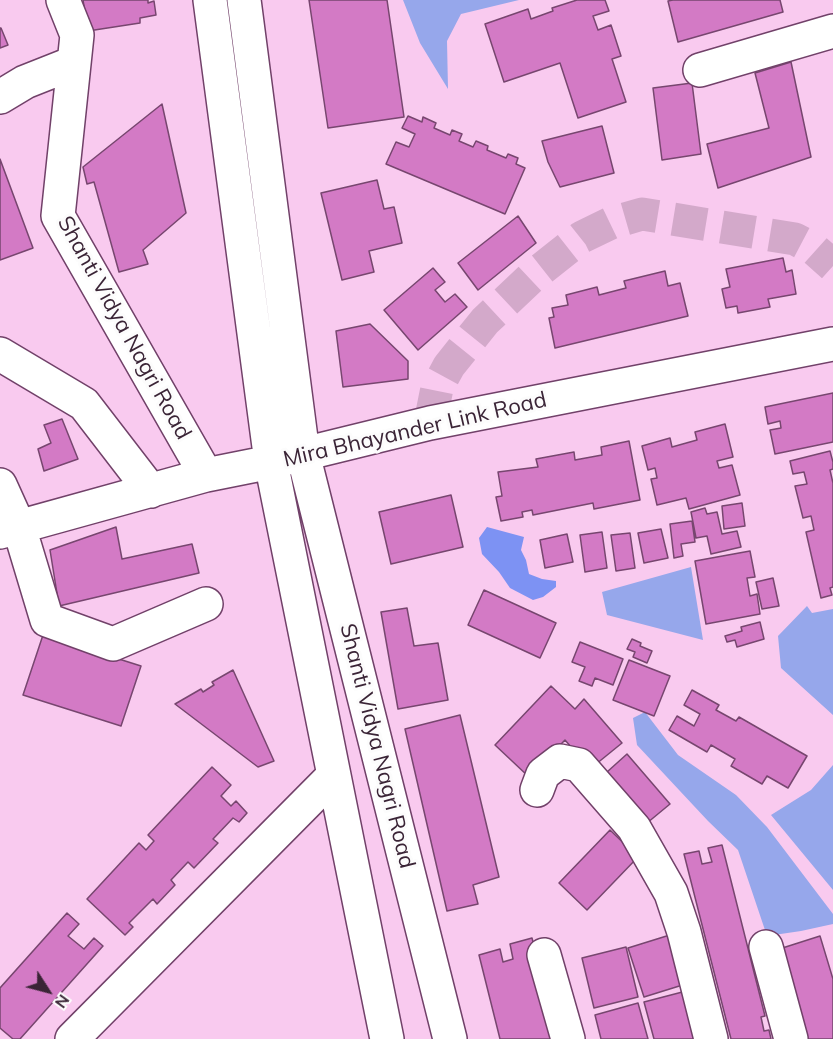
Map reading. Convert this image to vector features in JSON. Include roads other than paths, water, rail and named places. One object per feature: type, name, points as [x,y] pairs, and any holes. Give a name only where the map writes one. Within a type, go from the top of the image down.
[{"type":"street","name":"Shanti Vidya Nagri Road","points":[[63,0],[76,35],[58,216],[206,476]]},
{"type":"street","name":"Shanti Vidya Nagri Road","points":[[210,0],[271,462],[387,1039]]},
{"type":"street","name":"Shanti Vidya Nagri Road","points":[[244,0],[303,454],[450,1039]]},
{"type":"street","points":[[700,70],[833,31]]},
{"type":"street","points":[[0,97],[25,82],[73,63]]},
{"type":"street","points":[[232,167],[264,159]]},
{"type":"street","points":[[250,309],[283,303]]},
{"type":"street","name":"Mira Bhayander Link Road","points":[[9,529],[206,476],[430,423],[833,344]]},
{"type":"street","points":[[0,354],[84,404],[151,491]]},
{"type":"street","points":[[0,485],[9,529],[47,620],[113,644],[206,604]]},
{"type":"street","points":[[537,790],[543,774],[560,761],[579,765],[634,828],[671,893],[684,932],[711,1039]]},
{"type":"street","points":[[72,1039],[333,776]]},
{"type":"street","points":[[766,947],[790,1039]]},
{"type":"street","points":[[544,955],[568,1039]]},
{"type":"tunnel","points":[[430,423],[437,388],[449,366],[485,321],[534,275],[582,237],[611,223],[642,214],[795,239],[814,249],[833,266]]}]
